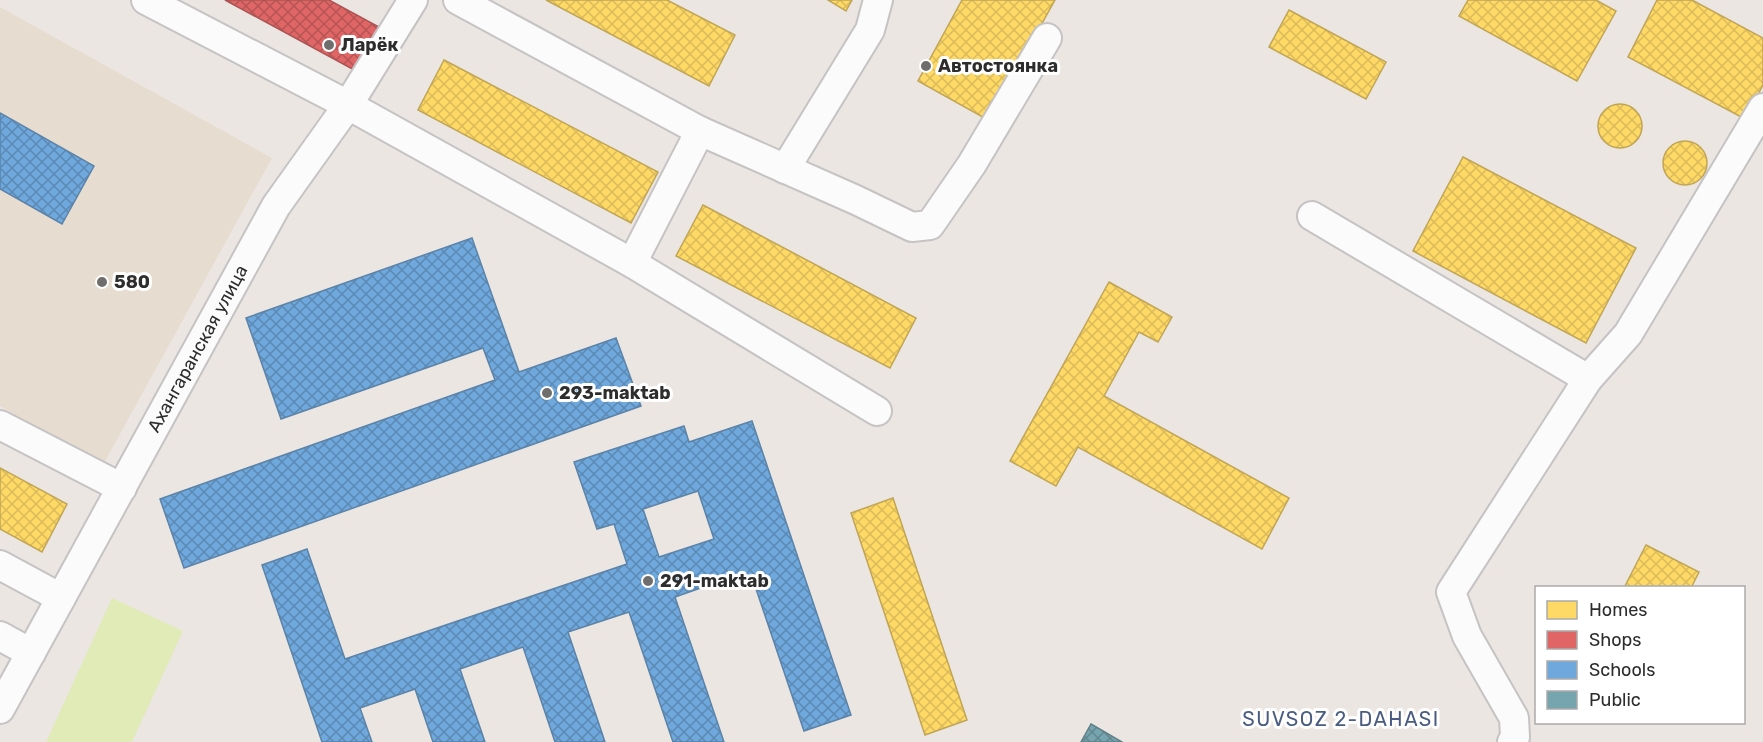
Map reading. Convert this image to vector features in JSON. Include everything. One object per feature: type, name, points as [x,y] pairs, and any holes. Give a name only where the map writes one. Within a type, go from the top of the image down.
[{"type":"street","points":[[146,0],[348,105],[632,263],[877,411]]},
{"type":"street","points":[[458,0],[700,131],[912,227],[930,225],[972,164],[1047,38]]},
{"type":"street","points":[[785,168],[870,30],[878,0]]},
{"type":"street","name":"Ахангаранская улица","points":[[0,709],[276,206],[348,105],[402,4]]},
{"type":"street","points":[[1512,742],[1515,737],[1514,718],[1467,636],[1451,592],[1588,379],[1628,334],[1763,108]]},
{"type":"street","points":[[632,263],[700,131]]},
{"type":"street","points":[[1312,216],[1588,379]]},
{"type":"street","points":[[0,425],[122,488]]},
{"type":"street","points":[[0,566],[61,598]]},
{"type":"street","points":[[0,636],[31,653]]},
{"type":"shaded area","name":"580","points":[[0,7],[272,158],[103,465],[0,406]]},
{"type":"green space","points":[[112,598],[183,631],[132,742],[46,742]]},
{"type":"building: Homes","points":[[546,0],[667,0],[735,35],[709,86]]},
{"type":"building: Homes","points":[[828,0],[852,0],[846,11]]},
{"type":"building: Homes","points":[[962,0],[1055,0],[988,120],[918,81]]},
{"type":"building: Homes","points":[[1468,0],[1596,0],[1616,11],[1577,81],[1459,16]]},
{"type":"building: Homes","points":[[1657,0],[1692,0],[1763,38],[1763,85],[1745,119],[1628,57]]},
{"type":"building: Homes","points":[[1289,10],[1386,62],[1366,99],[1269,47]]},
{"type":"building: Homes","points":[[444,60],[658,172],[631,223],[418,110]]},
{"type":"building: Homes","points":[[1620,104],[1635,111],[1642,126],[1635,141],[1620,148],[1605,141],[1598,126],[1605,111]]},
{"type":"building: Homes","points":[[1685,141],[1700,148],[1707,163],[1700,178],[1685,185],[1670,178],[1663,163],[1670,148]]},
{"type":"building: Homes","points":[[1463,157],[1636,248],[1586,343],[1413,251]]},
{"type":"building: Homes","points":[[703,205],[916,318],[890,368],[676,256]]},
{"type":"building: Homes","points":[[1109,282],[1172,317],[1158,342],[1139,332],[1104,396],[1289,498],[1262,549],[1078,447],[1056,486],[1010,461]]},
{"type":"building: Homes","points":[[0,468],[67,504],[42,552],[0,529]]},
{"type":"building: Homes","points":[[893,498],[967,720],[925,735],[851,513]]},
{"type":"building: Homes","points":[[1646,545],[1699,572],[1692,586],[1625,586]]},
{"type":"building: Shops","points":[[225,0],[329,0],[379,27],[356,71]]},
{"type":"building: Schools","points":[[0,113],[94,166],[62,224],[0,189]]},
{"type":"building: Schools","name":"293-maktab","points":[[472,238],[519,372],[616,338],[641,406],[184,568],[160,499],[495,380],[483,348],[281,419],[246,318]]},
{"type":"building: Schools","name":"291-maktab","points":[[752,421],[851,715],[804,731],[752,577],[731,584],[729,578],[675,597],[724,742],[673,742],[629,612],[568,632],[605,742],[555,742],[523,647],[460,669],[485,742],[433,742],[415,689],[360,708],[372,742],[322,742],[262,565],[307,549],[345,659],[627,564],[614,524],[597,529],[574,462],[684,426],[689,442]],"holes":[[[698,491],[714,539],[659,557],[643,509]]]},
{"type":"building: Public","points":[[1091,724],[1122,742],[1081,742]]},
{"type":"place","name":"Ларёк","points":[[329,45]]},
{"type":"place","name":"Автостоянка","points":[[926,66]]},
{"type":"place","name":"580","points":[[102,282]]},
{"type":"place","name":"293-maktab","points":[[547,393]]},
{"type":"place","name":"291-maktab","points":[[648,581]]},
{"type":"district","name":"SUVSOZ 2-DAHASI","points":[[1341,719]]}]
